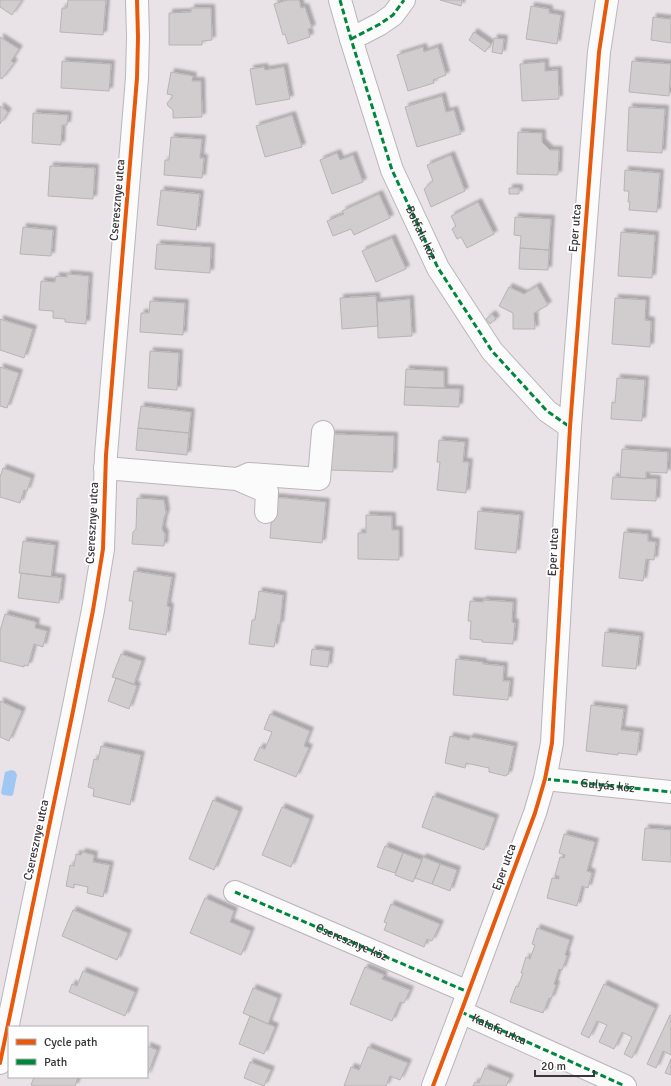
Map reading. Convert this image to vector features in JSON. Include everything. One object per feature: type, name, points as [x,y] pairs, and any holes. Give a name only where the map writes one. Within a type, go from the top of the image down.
[{"type":"street","name":"Cseresznye utca","points":[[0,1062],[52,816],[93,610],[103,548],[105,468],[137,78],[137,0]]},
{"type":"street","name":"Botfalu köz","points":[[340,0],[392,170],[438,268],[492,351],[547,411],[570,427]]},
{"type":"street","points":[[351,39],[393,16],[404,0]]},
{"type":"street","name":"Eper utca","points":[[433,1086],[535,812],[545,779],[552,743],[570,427],[599,52],[607,0]]},
{"type":"street","points":[[237,479],[249,474],[320,479],[323,432]]},
{"type":"street","points":[[105,468],[237,479],[267,492],[266,512]]},
{"type":"street","name":"Gulyás köz","points":[[545,779],[671,792]]},
{"type":"street","name":"Cseresznye köz","points":[[235,892],[468,992]]},
{"type":"street","name":"Katafa utca","points":[[461,1012],[625,1086]]},
{"type":"water","points":[[11,770],[15,771],[17,775],[13,795],[3,795],[1,793],[5,772]]},
{"type":"building","points":[[0,0],[22,0],[12,15],[0,7]]},
{"type":"building","points":[[68,0],[106,0],[103,35],[60,32],[62,8],[67,8]]},
{"type":"building","points":[[288,0],[299,0],[301,8],[305,7],[312,28],[308,29],[310,37],[288,44],[285,34],[283,35],[274,4]]},
{"type":"building","points":[[440,0],[462,0],[461,6]]},
{"type":"building","points":[[531,6],[549,9],[549,13],[561,15],[557,44],[526,39]]},
{"type":"building","points":[[191,8],[211,8],[212,40],[202,41],[202,45],[169,45],[169,13],[191,12]]},
{"type":"building","points":[[653,17],[671,18],[671,43],[651,40]]},
{"type":"building","points":[[474,32],[491,44],[485,52],[469,40]]},
{"type":"building","points":[[0,37],[19,49],[11,61],[14,63],[2,79],[0,78]]},
{"type":"building","points":[[494,38],[504,39],[502,54],[492,52]]},
{"type":"building","points":[[423,47],[424,52],[438,47],[446,75],[433,80],[434,83],[408,91],[397,55]]},
{"type":"building","points":[[62,61],[111,64],[109,91],[61,88]]},
{"type":"building","points":[[632,61],[671,64],[669,96],[629,92]]},
{"type":"building","points":[[545,62],[545,71],[558,70],[559,99],[522,101],[520,64]]},
{"type":"building","points":[[264,67],[265,70],[284,67],[290,99],[256,105],[250,69]]},
{"type":"building","points":[[171,72],[193,76],[192,81],[201,81],[202,117],[173,118],[173,110],[167,103],[172,98],[172,95],[167,94]]},
{"type":"building","points":[[442,96],[446,112],[454,110],[461,134],[417,147],[405,107]]},
{"type":"building","points":[[0,106],[8,112],[0,124]]},
{"type":"building","points":[[629,107],[665,109],[662,153],[627,151]]},
{"type":"building","points":[[33,113],[68,115],[67,125],[62,125],[61,145],[32,143]]},
{"type":"building","points":[[292,115],[302,147],[265,157],[256,126]]},
{"type":"building","points":[[518,132],[542,133],[542,142],[550,150],[559,150],[558,175],[517,174]]},
{"type":"building","points":[[171,137],[202,139],[200,158],[204,158],[202,178],[164,175],[165,160],[169,160]]},
{"type":"building","points":[[337,153],[340,160],[353,155],[363,182],[332,194],[320,160]]},
{"type":"building","points":[[451,155],[465,191],[431,207],[424,189],[433,181],[427,165]]},
{"type":"building","points":[[50,166],[95,168],[93,199],[48,196]]},
{"type":"building","points":[[625,170],[660,173],[657,212],[629,210],[629,191],[624,191]]},
{"type":"building","points":[[509,188],[519,188],[519,194],[509,194]]},
{"type":"building","points":[[161,190],[200,194],[196,230],[157,225]]},
{"type":"building","points":[[379,194],[390,218],[354,235],[351,229],[333,236],[327,221],[344,214],[342,211]]},
{"type":"building","points":[[478,202],[494,234],[467,248],[461,237],[457,239],[452,229],[456,226],[451,216]]},
{"type":"building","points":[[515,217],[551,219],[549,250],[520,248],[521,236],[514,235]]},
{"type":"building","points":[[23,227],[53,230],[51,256],[20,254]]},
{"type":"building","points":[[621,232],[655,235],[652,278],[618,276]]},
{"type":"building","points":[[392,238],[406,269],[376,282],[362,251]]},
{"type":"building","points":[[157,244],[211,247],[210,273],[155,269]]},
{"type":"building","points":[[520,248],[549,250],[548,270],[519,269]]},
{"type":"building","points":[[67,274],[89,276],[86,324],[65,322],[65,319],[53,318],[53,311],[39,310],[41,281],[55,282],[56,276],[67,277]]},
{"type":"building","points":[[537,286],[548,305],[534,313],[535,329],[513,329],[513,313],[499,306],[509,287],[524,294]]},
{"type":"building","points":[[376,296],[378,326],[342,329],[340,298]]},
{"type":"building","points":[[615,298],[646,300],[645,320],[651,321],[650,347],[612,344]]},
{"type":"building","points":[[410,299],[412,336],[378,338],[377,302]]},
{"type":"building","points":[[150,301],[185,303],[183,335],[140,332],[141,313],[149,313]]},
{"type":"building","points":[[492,314],[496,319],[490,324],[486,319]]},
{"type":"building","points":[[0,319],[33,329],[24,358],[0,350]]},
{"type":"building","points":[[150,351],[179,353],[177,390],[148,388]]},
{"type":"building","points":[[0,367],[19,373],[7,408],[0,406]]},
{"type":"building","points":[[406,369],[444,371],[444,388],[405,387]]},
{"type":"building","points":[[617,378],[645,380],[642,421],[611,419],[612,402],[615,403]]},
{"type":"building","points":[[405,387],[460,389],[459,407],[404,405]]},
{"type":"building","points":[[141,406],[191,412],[189,433],[138,428]]},
{"type":"building","points":[[138,428],[189,433],[187,455],[136,450]]},
{"type":"building","points":[[331,434],[394,436],[393,472],[330,470]]},
{"type":"building","points":[[439,440],[465,442],[463,462],[469,462],[466,493],[437,490],[440,462],[437,462]]},
{"type":"building","points":[[622,449],[668,452],[667,473],[646,472],[646,479],[620,477]]},
{"type":"building","points":[[3,468],[31,478],[27,491],[24,490],[20,503],[0,497],[0,477]]},
{"type":"building","points":[[613,477],[657,479],[656,501],[611,499]]},
{"type":"building","points":[[273,497],[326,502],[322,543],[270,538]]},
{"type":"building","points":[[137,498],[164,500],[166,513],[162,529],[165,534],[164,546],[132,544],[133,532],[136,529]]},
{"type":"building","points":[[478,511],[520,515],[516,553],[475,549]]},
{"type":"building","points":[[366,515],[392,516],[392,530],[399,530],[399,560],[358,559],[358,533],[366,533]]},
{"type":"building","points":[[624,532],[648,534],[648,541],[656,542],[654,560],[646,559],[643,581],[619,578]]},
{"type":"building","points":[[23,541],[55,545],[51,577],[19,573]]},
{"type":"building","points":[[134,571],[172,577],[167,606],[170,607],[166,635],[129,629],[133,601],[129,601]]},
{"type":"building","points":[[21,573],[62,578],[59,603],[18,598]]},
{"type":"building","points":[[259,591],[283,595],[280,625],[278,624],[274,647],[249,644],[252,620],[255,620]]},
{"type":"building","points":[[483,600],[513,602],[512,622],[515,623],[513,644],[482,642],[482,640],[470,639],[471,621],[468,621],[470,601],[483,602]]},
{"type":"building","points":[[5,614],[36,622],[35,628],[47,631],[43,647],[34,644],[28,666],[24,665],[24,667],[0,661],[0,631]]},
{"type":"building","points":[[605,632],[640,636],[636,669],[602,666]]},
{"type":"building","points":[[312,649],[330,651],[328,667],[310,665]]},
{"type":"building","points":[[121,654],[142,661],[134,684],[112,677]]},
{"type":"building","points":[[456,659],[504,666],[503,681],[510,681],[508,700],[453,695]]},
{"type":"building","points":[[116,678],[137,686],[129,709],[108,701]]},
{"type":"building","points":[[0,701],[22,711],[9,741],[0,737]]},
{"type":"building","points":[[591,705],[624,709],[621,730],[640,732],[637,755],[618,753],[618,755],[586,751]]},
{"type":"building","points":[[270,714],[310,731],[304,746],[309,748],[296,777],[254,760],[260,747],[265,749],[272,732],[264,729]]},
{"type":"building","points":[[450,736],[469,740],[470,737],[514,746],[508,775],[507,774],[506,776],[489,772],[489,768],[466,763],[465,768],[445,763]]},
{"type":"building","points":[[101,746],[141,755],[130,805],[93,796],[94,789],[88,787],[94,759],[98,760]]},
{"type":"building","points":[[433,796],[495,818],[484,850],[422,827]]},
{"type":"building","points":[[213,800],[239,811],[214,870],[189,859]]},
{"type":"building","points":[[282,807],[310,819],[291,867],[262,855]]},
{"type":"building","points":[[645,828],[671,830],[671,862],[642,860]]},
{"type":"building","points":[[564,834],[595,842],[587,871],[592,873],[588,888],[582,886],[577,906],[547,898],[552,878],[559,879],[559,876],[555,875],[560,857],[564,858],[565,855],[559,853]]},
{"type":"building","points":[[385,846],[403,853],[395,873],[377,867]]},
{"type":"building","points":[[82,852],[94,855],[93,862],[110,865],[103,897],[87,893],[88,887],[74,884],[74,888],[66,886],[70,865],[74,866],[76,854],[81,855]]},
{"type":"building","points":[[403,853],[422,860],[413,882],[395,875]]},
{"type":"building","points":[[423,857],[440,864],[432,884],[415,878]]},
{"type":"building","points":[[440,864],[457,870],[450,891],[432,884]]},
{"type":"building","points":[[205,898],[234,911],[230,922],[251,931],[241,955],[190,933]]},
{"type":"building","points":[[391,904],[440,924],[432,941],[427,939],[424,947],[384,930],[387,923],[384,922]]},
{"type":"building","points":[[73,910],[128,933],[117,960],[62,936]]},
{"type":"building","points":[[537,928],[570,940],[565,955],[567,956],[562,970],[559,969],[554,984],[556,985],[551,999],[549,998],[543,1013],[510,1002],[523,973],[521,973],[526,957],[530,959],[535,945],[532,944]]},
{"type":"building","points":[[365,967],[384,975],[382,979],[410,990],[404,1003],[400,1002],[392,1021],[350,1004]]},
{"type":"building","points":[[83,971],[135,992],[125,1016],[69,992],[72,984],[77,986]]},
{"type":"building","points":[[604,984],[655,1008],[632,1058],[624,1054],[632,1037],[622,1032],[614,1049],[599,1042],[607,1025],[597,1021],[589,1038],[581,1034]]},
{"type":"building","points":[[253,988],[278,998],[268,1024],[243,1013]]},
{"type":"building","points":[[670,1015],[671,1055],[663,1051],[656,1068],[647,1064]]},
{"type":"building","points":[[250,1016],[275,1027],[264,1054],[239,1044]]},
{"type":"building","points":[[148,1046],[157,1050],[148,1073]]},
{"type":"building","points":[[368,1047],[408,1063],[400,1080],[390,1076],[386,1086],[344,1086],[351,1067],[359,1070]]},
{"type":"building","points":[[671,1059],[671,1075],[665,1073]]},
{"type":"building","points":[[250,1062],[271,1070],[264,1086],[244,1078]]},
{"type":"building","points":[[485,1068],[510,1078],[506,1086],[473,1086],[475,1082],[479,1083]]},
{"type":"building","points":[[34,1078],[78,1078],[75,1086],[31,1085]]},
{"type":"marked path","points":[[340,0],[392,170],[438,268],[492,351],[547,411],[570,427]]},
{"type":"marked path","points":[[351,39],[380,24],[393,15],[404,0]]},
{"type":"marked path","points":[[545,779],[671,792]]},
{"type":"marked path","points":[[235,892],[468,992]]},
{"type":"marked path","points":[[461,1012],[625,1086]]},
{"type":"cycle path","points":[[0,1063],[73,711],[93,610],[103,549],[106,455],[137,78],[137,0]]},
{"type":"cycle path","points":[[433,1086],[535,813],[545,779],[552,743],[570,427],[599,52],[607,0]]}]
